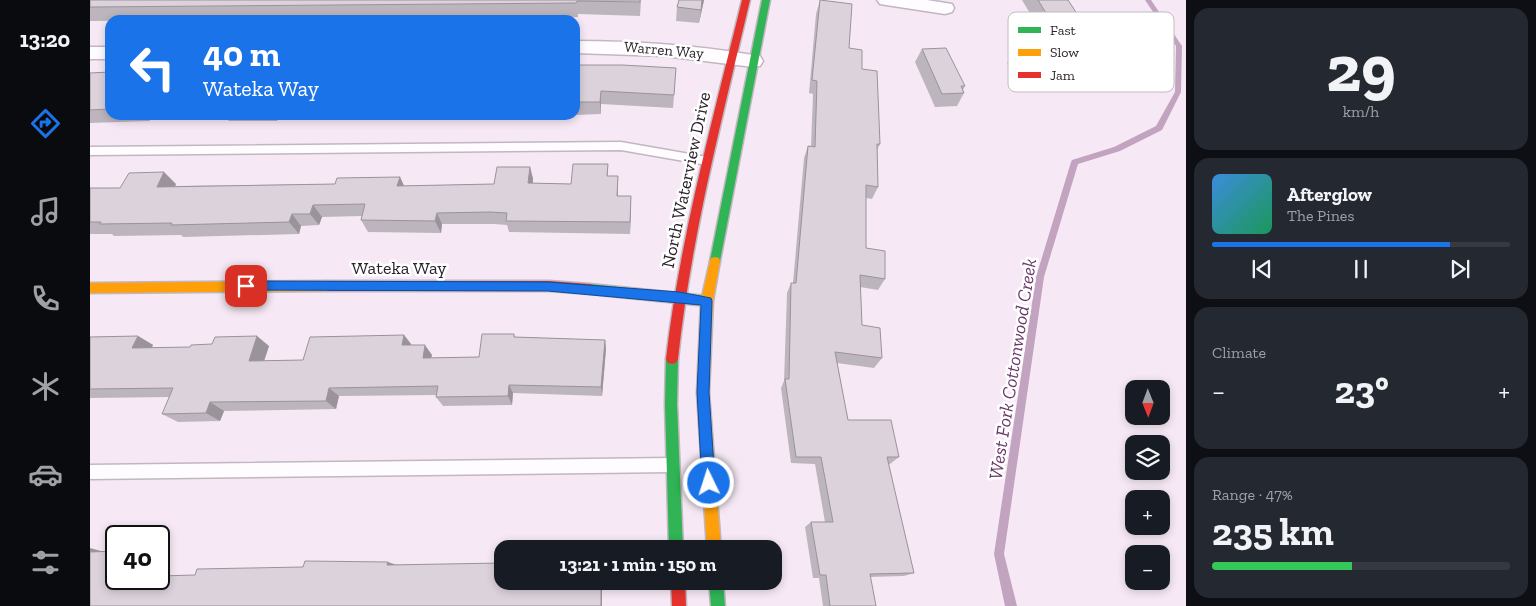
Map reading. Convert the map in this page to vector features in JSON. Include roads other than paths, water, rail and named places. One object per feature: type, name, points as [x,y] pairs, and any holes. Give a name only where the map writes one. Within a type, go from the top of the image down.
[{"type":"street","name":"North Waterview Drive","points":[[676,540],[670,404],[672,359],[679,297],[707,161],[746,0]]},
{"type":"street","points":[[713,540],[703,392],[707,301],[766,0]]},
{"type":"street","points":[[886,0],[945,8]]},
{"type":"street","name":"Warren Way","points":[[580,47],[654,48],[753,61]]},
{"type":"street","points":[[90,53],[105,53]]},
{"type":"street","name":"Wateka Way","points":[[90,288],[548,286],[707,301]]},
{"type":"street","points":[[678,590],[679,606]]},
{"type":"street","points":[[717,590],[718,606]]},
{"type":"lane","points":[[90,151],[620,146],[707,161]]},
{"type":"lane","points":[[90,472],[672,465]]},
{"type":"waterway","name":"West Fork Cottonwood Creek","points":[[1148,0],[1156,12]]},
{"type":"waterway","name":"West Fork Cottonwood Creek","points":[[1011,606],[999,554],[1040,277],[1075,162],[1117,149],[1159,128],[1178,92],[1179,46],[1174,39]]}]
